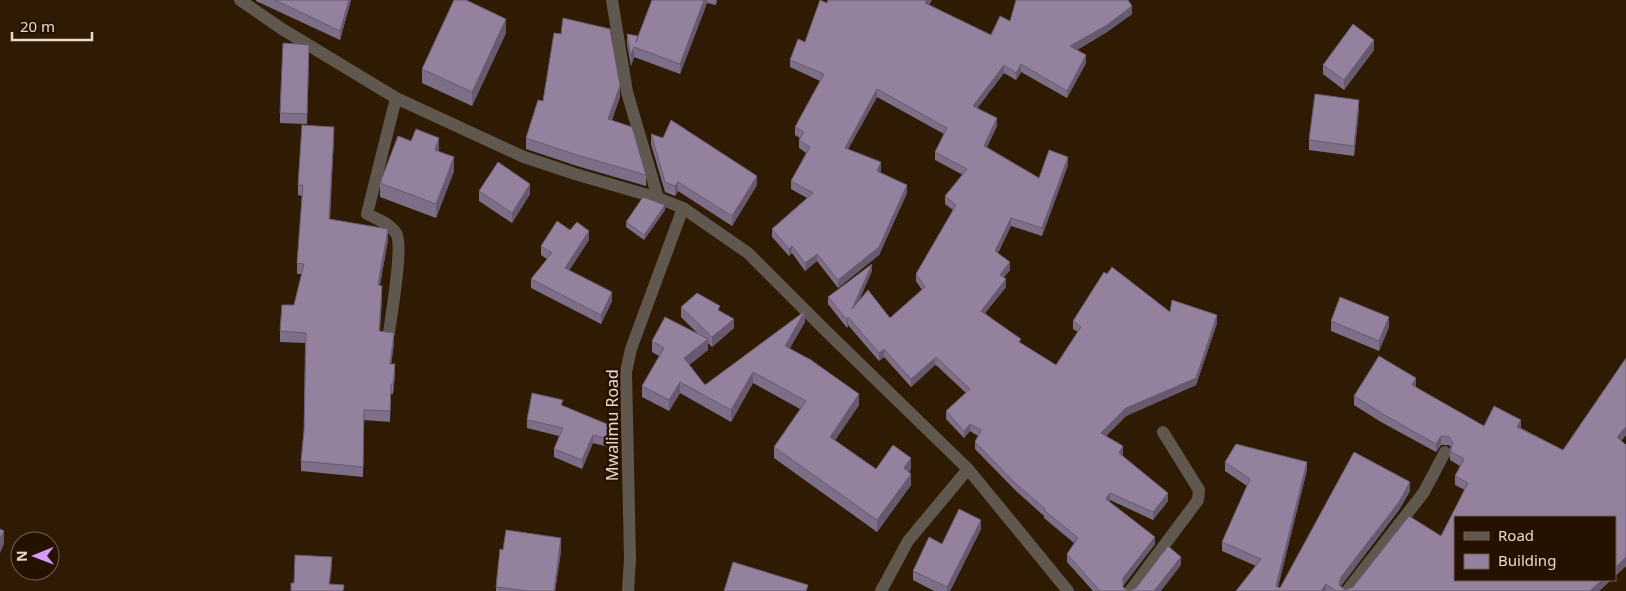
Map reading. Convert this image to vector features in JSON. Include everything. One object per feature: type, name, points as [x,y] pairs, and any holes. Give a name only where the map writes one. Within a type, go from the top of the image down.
[{"type":"street","points":[[240,0],[250,4],[282,29],[396,98],[524,158],[658,198],[683,208],[748,253],[968,469],[1068,591]]},
{"type":"street","points":[[612,0],[627,92],[658,198]]},
{"type":"street","points":[[389,333],[399,250],[397,235],[390,226],[367,214],[396,98]]},
{"type":"street","name":"Mwalimu Road","points":[[628,591],[630,559],[626,372],[631,349],[683,208]]},
{"type":"street","points":[[1130,591],[1198,500],[1199,490],[1163,432]]},
{"type":"street","points":[[1346,591],[1424,492],[1445,452]]},
{"type":"street","points":[[881,591],[908,541],[968,469]]},
{"type":"building","points":[[275,0],[349,0],[340,31]]},
{"type":"building","points":[[454,0],[466,0],[506,19],[472,92],[422,69]]},
{"type":"building","points":[[652,0],[704,0],[680,64],[634,47],[631,56],[627,34],[638,36],[636,42]]},
{"type":"building","points":[[820,0],[827,3],[828,0],[927,0],[925,3],[991,35],[1000,16],[1010,21],[1016,0],[1128,0],[1132,6],[1107,25],[1070,46],[1086,55],[1067,91],[1021,64],[1016,73],[1004,65],[973,106],[997,118],[984,146],[1039,178],[1049,150],[1068,157],[1042,228],[1011,218],[995,251],[1010,262],[1000,275],[1006,279],[981,311],[1021,339],[1019,342],[1056,365],[1081,327],[1073,321],[1104,272],[1107,274],[1112,267],[1170,312],[1172,300],[1217,315],[1196,378],[1126,408],[1101,433],[1123,446],[1119,453],[1168,493],[1153,512],[1110,493],[1106,499],[1155,537],[1123,578],[1123,587],[1128,591],[1100,591],[1067,554],[1078,538],[1015,483],[975,442],[981,430],[970,424],[964,431],[946,411],[970,389],[937,358],[911,379],[884,349],[879,353],[828,297],[872,264],[852,309],[868,290],[890,318],[925,287],[916,274],[956,205],[945,196],[967,169],[935,152],[947,128],[877,89],[845,148],[881,162],[877,171],[907,185],[879,247],[838,280],[817,254],[805,263],[792,246],[789,249],[772,229],[813,193],[791,181],[810,147],[799,140],[804,132],[795,127],[824,74],[790,60],[798,39],[805,42]]},
{"type":"building","points":[[563,18],[610,29],[620,86],[608,119],[632,127],[646,175],[526,138],[538,100],[543,101],[554,33],[561,34]]},
{"type":"building","points":[[1353,24],[1374,40],[1344,80],[1323,65]]},
{"type":"building","points":[[283,43],[309,45],[307,114],[280,113]]},
{"type":"building","points":[[1315,94],[1359,100],[1354,146],[1309,140]]},
{"type":"building","points":[[671,120],[757,176],[732,216],[678,182],[675,186],[665,182],[651,134],[663,138]]},
{"type":"building","points":[[302,125],[334,127],[329,219],[388,229],[378,285],[382,286],[379,331],[394,333],[390,364],[395,364],[393,384],[391,384],[390,411],[364,410],[363,467],[301,461],[304,431],[306,333],[280,331],[282,305],[294,305],[304,264],[297,263],[303,185],[298,185]]},
{"type":"building","points":[[416,129],[439,138],[435,150],[454,157],[436,204],[380,183],[398,136],[411,141]]},
{"type":"building","points":[[498,162],[530,184],[512,213],[479,191]]},
{"type":"building","points":[[643,197],[665,205],[644,235],[626,222]]},
{"type":"building","points":[[557,221],[570,230],[577,222],[589,231],[565,268],[612,292],[601,315],[531,279],[552,253],[541,246]]},
{"type":"building","points":[[697,293],[720,306],[718,310],[734,319],[712,337],[681,307]]},
{"type":"building","points":[[1340,297],[1389,317],[1379,341],[1331,321]]},
{"type":"building","points":[[805,311],[785,346],[811,360],[859,394],[830,437],[876,469],[893,445],[911,458],[904,468],[911,474],[877,520],[774,447],[806,401],[753,372],[731,410],[680,382],[669,400],[642,386],[664,348],[652,341],[665,317],[708,339],[684,358],[705,385]]},
{"type":"building","points":[[1379,356],[1416,378],[1412,385],[1484,426],[1494,406],[1521,420],[1517,427],[1563,450],[1626,358],[1626,427],[1617,437],[1626,445],[1626,557],[1616,567],[1616,516],[1454,516],[1454,581],[1601,581],[1592,591],[1336,591],[1326,584],[1321,591],[1236,591],[1261,559],[1222,542],[1250,479],[1225,462],[1236,444],[1307,462],[1276,586],[1280,588],[1354,452],[1410,482],[1399,502],[1341,577],[1339,585],[1345,590],[1353,587],[1409,516],[1441,536],[1468,483],[1455,476],[1464,459],[1450,451],[1453,443],[1449,437],[1441,436],[1436,444],[1354,396]]},
{"type":"building","points":[[532,393],[563,400],[561,405],[619,429],[616,441],[593,435],[582,460],[554,449],[563,428],[527,420]]},
{"type":"building","points":[[959,509],[981,520],[947,587],[913,571],[929,537],[942,544]]},
{"type":"building","points":[[0,529],[4,531],[0,539]]},
{"type":"building","points":[[506,530],[561,538],[554,591],[528,591],[496,587],[500,549],[503,550]]},
{"type":"building","points":[[1168,546],[1181,557],[1154,591],[1129,591],[1136,588]]},
{"type":"building","points":[[295,555],[332,557],[329,584],[344,585],[343,591],[291,591],[291,583],[294,583]]},
{"type":"building","points":[[733,562],[808,585],[806,591],[724,591]]}]
